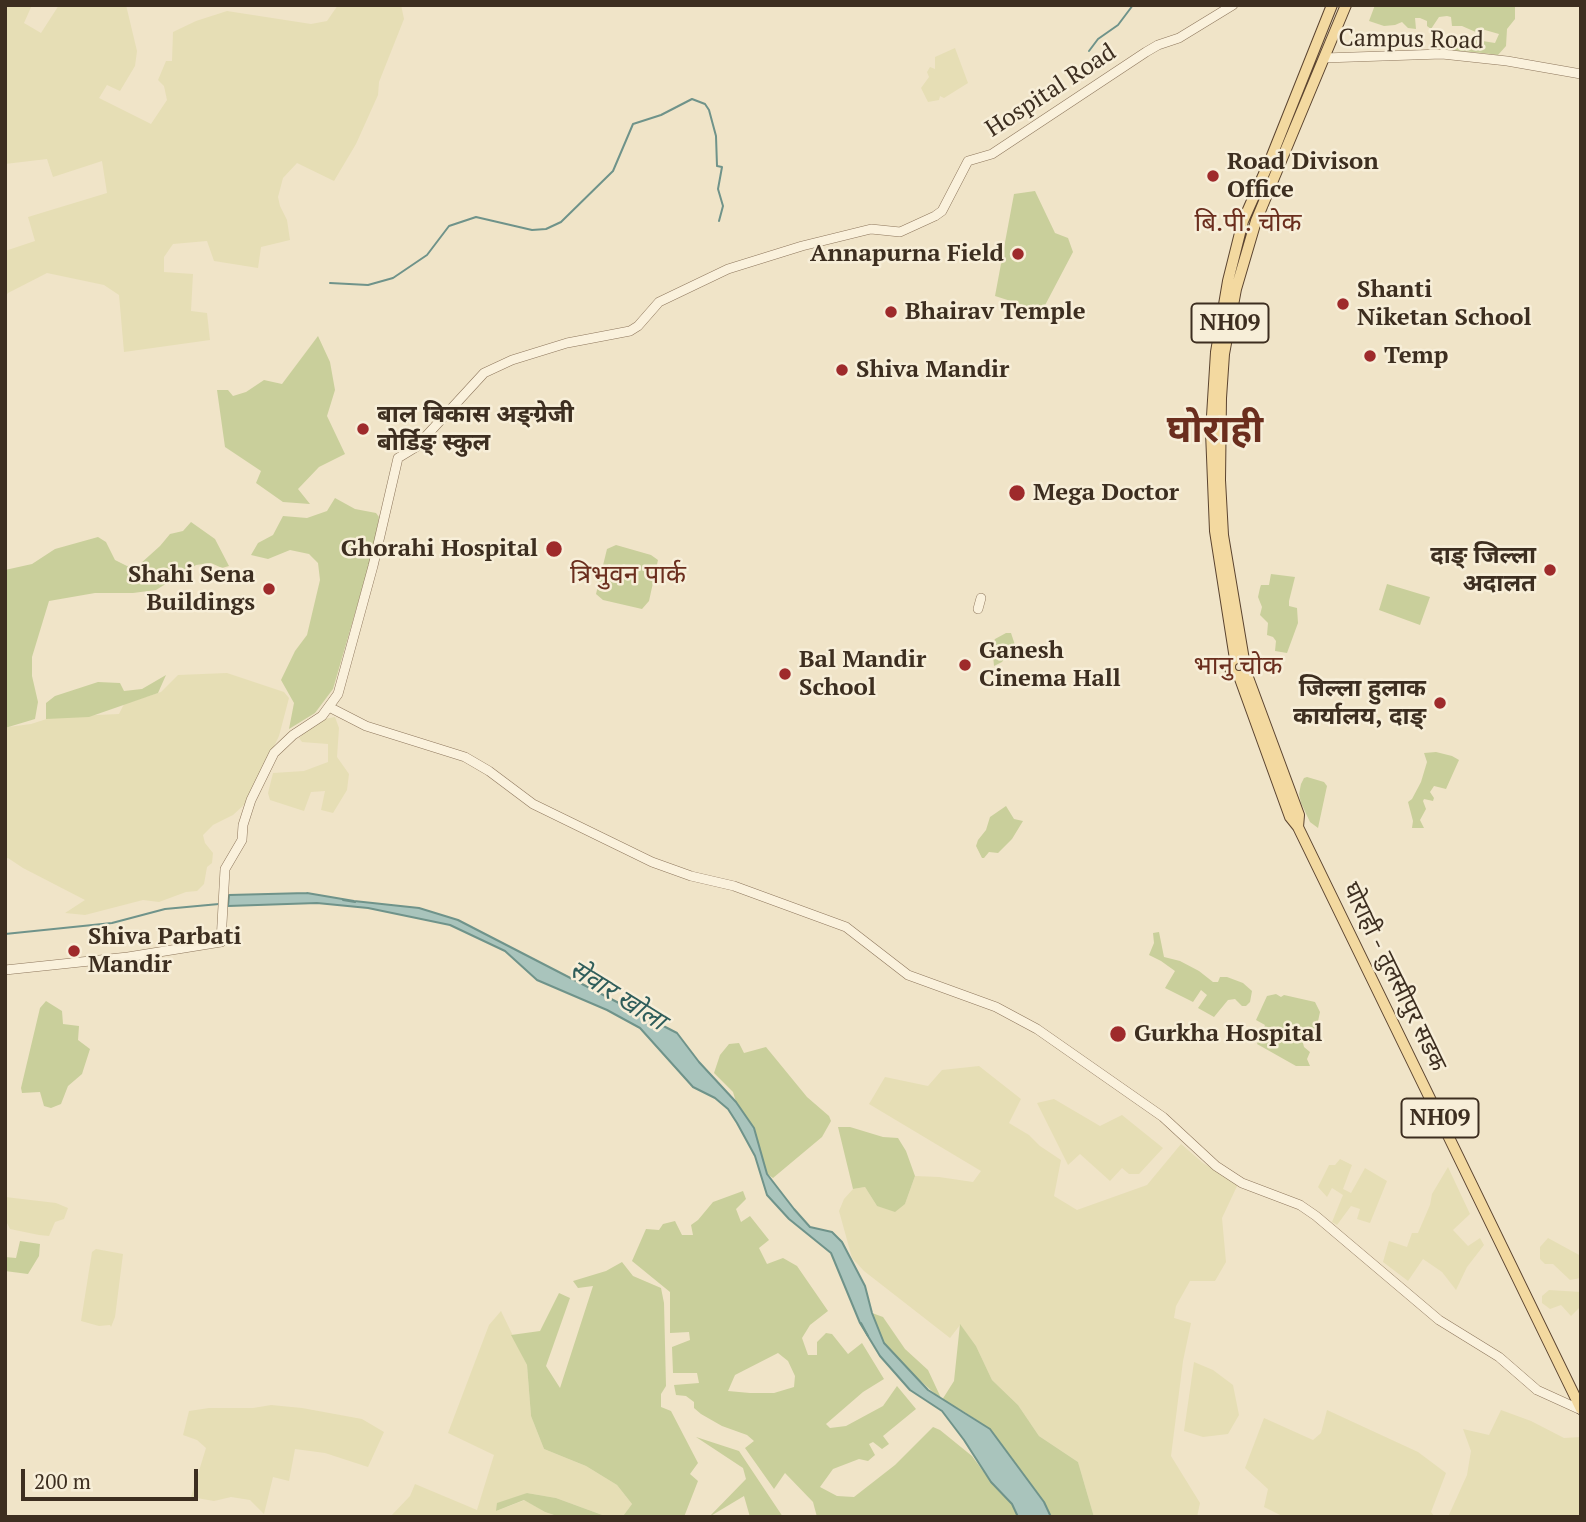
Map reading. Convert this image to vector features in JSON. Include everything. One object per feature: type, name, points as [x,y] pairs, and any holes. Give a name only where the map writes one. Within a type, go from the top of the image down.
[{"type":"main road","name":"NH09","points":[[1240,659],[1230,668],[1234,675],[1243,674],[1247,665],[1240,659],[1215,531],[1216,352],[1228,281],[1245,216],[1332,5]]},
{"type":"main road","name":"NH09","points":[[1216,431],[1224,354],[1236,289],[1255,226],[1346,5]]},
{"type":"main road","points":[[1245,216],[1255,226]]},
{"type":"main road","points":[[1241,228],[1255,226]]},
{"type":"main road","name":"घोराही - तुलसीपुर सडक","points":[[1243,674],[1290,817],[1298,827],[1581,1409]]},
{"type":"street","name":"Hospital Road","points":[[329,707],[338,694],[373,566],[398,458],[416,447],[484,373],[512,360],[567,343],[629,331],[638,326],[659,302],[728,269],[802,246],[871,229],[900,232],[935,216],[942,211],[968,161],[992,154],[1146,52],[1179,38],[1233,5]]},
{"type":"street","name":"Campus Road","points":[[1324,58],[1442,54],[1507,61],[1581,74]]},
{"type":"street","points":[[978,609],[981,598]]},
{"type":"street","points":[[5,970],[128,957],[221,942],[225,869],[242,840],[243,825],[251,800],[274,753],[293,735],[322,716],[329,707],[366,726],[465,757],[489,771],[533,804],[652,862],[691,876],[734,886],[846,928],[908,975],[996,1007],[1037,1029],[1163,1117],[1216,1166],[1242,1183],[1300,1205],[1321,1219],[1384,1276],[1439,1320],[1499,1357],[1537,1390],[1581,1409]]},
{"type":"shaded area","points":[[5,5],[32,5],[24,23],[41,33],[59,5],[126,5],[137,51],[135,66],[120,91],[107,85],[99,98],[151,124],[167,100],[164,86],[158,80],[166,61],[172,61],[173,32],[196,21],[227,11],[311,24],[327,21],[338,5],[401,5],[404,19],[379,82],[378,95],[356,144],[334,181],[297,163],[283,178],[278,197],[287,220],[290,240],[261,247],[258,268],[214,261],[207,241],[173,244],[164,257],[164,272],[193,274],[191,311],[207,313],[210,340],[124,352],[119,295],[104,285],[47,273],[5,297],[5,251],[35,241],[28,217],[107,193],[102,161],[53,177],[47,159],[5,164]]},
{"type":"shaded area","points":[[955,48],[968,83],[944,98],[940,96],[939,100],[928,102],[921,88],[929,77],[927,72],[930,67],[935,69],[935,57]]},
{"type":"shaded area","points":[[227,673],[284,692],[289,698],[279,736],[247,802],[203,835],[205,843],[213,853],[212,863],[207,867],[204,884],[197,891],[159,902],[143,900],[85,915],[65,913],[85,900],[8,858],[5,859],[5,729],[53,717],[119,714],[124,704],[161,692],[178,675]]},
{"type":"shaded area","points":[[335,717],[339,728],[337,757],[349,774],[347,790],[333,813],[321,810],[325,791],[311,792],[304,811],[270,800],[268,793],[273,773],[304,771],[328,762],[328,744],[302,742],[299,738],[324,719]]},
{"type":"shaded area","points":[[979,1066],[1021,1099],[1009,1123],[1061,1160],[1054,1196],[1077,1210],[1147,1185],[1181,1144],[1203,1163],[1238,1184],[1222,1218],[1226,1262],[1215,1281],[1190,1281],[1176,1306],[1174,1318],[1191,1323],[1183,1361],[1171,1456],[1200,1503],[1197,1517],[1094,1517],[1078,1462],[1039,1436],[1018,1405],[992,1380],[976,1346],[960,1325],[950,1338],[864,1271],[852,1258],[839,1211],[844,1199],[853,1189],[865,1187],[877,1206],[905,1204],[915,1176],[973,1182],[981,1171],[869,1104],[885,1077],[928,1086],[942,1070]]},
{"type":"shaded area","points":[[1054,1099],[1100,1126],[1122,1115],[1163,1148],[1139,1174],[1129,1174],[1122,1168],[1110,1181],[1080,1154],[1068,1165],[1037,1103]]},
{"type":"shaded area","points":[[1340,1159],[1352,1165],[1343,1189],[1351,1193],[1365,1168],[1387,1181],[1370,1223],[1357,1219],[1360,1209],[1351,1206],[1337,1225],[1332,1222],[1343,1195],[1332,1188],[1327,1197],[1318,1187],[1329,1165],[1335,1165]]},
{"type":"shaded area","points":[[1448,1167],[1470,1214],[1453,1230],[1468,1246],[1480,1238],[1484,1245],[1467,1267],[1456,1290],[1442,1272],[1423,1259],[1408,1281],[1383,1262],[1389,1241],[1407,1247],[1412,1233],[1418,1233],[1432,1194]]},
{"type":"shaded area","points":[[5,1197],[56,1203],[68,1208],[64,1219],[55,1222],[49,1236],[39,1235],[10,1229],[5,1219]]},
{"type":"shaded area","points":[[1548,1238],[1581,1256],[1581,1278],[1570,1280],[1553,1264],[1545,1264],[1540,1259],[1540,1247]]},
{"type":"shaded area","points":[[96,1249],[123,1254],[115,1317],[111,1327],[81,1321],[92,1252]]},
{"type":"shaded area","points":[[1549,1290],[1581,1292],[1581,1306],[1571,1316],[1561,1305],[1550,1309],[1542,1303],[1542,1296]]},
{"type":"shaded area","points":[[501,1311],[527,1365],[531,1416],[544,1449],[586,1466],[617,1485],[632,1504],[623,1516],[605,1516],[556,1498],[527,1493],[496,1511],[525,1500],[560,1517],[390,1517],[410,1496],[415,1484],[477,1510],[494,1455],[448,1433],[489,1325]]},
{"type":"shaded area","points":[[1194,1362],[1213,1370],[1233,1385],[1239,1415],[1228,1434],[1203,1437],[1184,1431]]},
{"type":"shaded area","points":[[271,1405],[362,1419],[384,1432],[368,1467],[325,1453],[295,1449],[289,1481],[273,1477],[264,1514],[250,1500],[231,1497],[214,1501],[191,1497],[206,1448],[197,1440],[183,1435],[189,1411]]},
{"type":"shaded area","points":[[1327,1410],[1418,1452],[1446,1473],[1431,1512],[1435,1517],[1284,1517],[1264,1507],[1268,1489],[1245,1468],[1264,1418],[1313,1440],[1321,1433]]},
{"type":"shaded area","points":[[1501,1410],[1531,1421],[1564,1438],[1581,1437],[1581,1517],[1448,1517],[1467,1475],[1471,1451],[1463,1429],[1489,1435]]},
{"type":"green space","points":[[1375,5],[1515,5],[1515,19],[1507,29],[1506,46],[1498,55],[1449,50],[1445,44],[1462,44],[1464,38],[1495,43],[1499,34],[1485,30],[1478,33],[1462,26],[1452,26],[1451,17],[1447,16],[1439,17],[1431,29],[1427,26],[1427,21],[1420,18],[1415,18],[1416,29],[1408,28],[1402,22],[1384,26],[1369,21]]},
{"type":"green space","points":[[1035,191],[1055,233],[1068,238],[1073,252],[1042,311],[995,296],[1014,194]]},
{"type":"green space","points":[[318,336],[330,362],[335,390],[327,416],[345,454],[319,467],[298,489],[310,504],[283,502],[256,483],[261,471],[225,447],[217,390],[228,390],[233,396],[246,392],[264,380],[282,384]]},
{"type":"green space","points":[[335,498],[355,509],[376,513],[379,517],[373,551],[333,689],[315,713],[289,729],[294,703],[281,680],[295,651],[307,635],[320,580],[318,563],[309,554],[290,550],[268,559],[251,555],[258,543],[273,535],[283,516],[307,518],[327,511]]},
{"type":"green space","points":[[191,522],[215,539],[229,566],[222,568],[211,563],[196,565],[156,590],[95,593],[49,601],[32,657],[32,676],[38,702],[35,719],[5,728],[5,570],[32,564],[55,549],[98,537],[106,542],[115,560],[127,566],[140,564],[170,534],[183,531]]},
{"type":"green space","name":"त्रिभुवन पार्क","points":[[616,545],[651,555],[658,560],[649,601],[642,609],[603,600],[596,594],[607,549]]},
{"type":"green space","points":[[1271,574],[1295,577],[1289,606],[1297,608],[1298,623],[1287,653],[1275,651],[1276,641],[1267,635],[1268,623],[1260,615],[1260,588],[1261,585],[1269,585]]},
{"type":"green space","points":[[1387,584],[1430,597],[1420,625],[1379,610]]},
{"type":"green space","points":[[1006,633],[1011,633],[1015,645],[1002,662],[994,666],[992,644]]},
{"type":"green space","points":[[166,675],[158,693],[89,717],[46,719],[46,703],[55,696],[98,682],[120,683],[124,691],[142,689]]},
{"type":"green space","points":[[1436,752],[1459,760],[1446,789],[1434,786],[1430,792],[1433,801],[1424,799],[1426,809],[1420,820],[1424,828],[1412,828],[1408,802],[1421,782],[1427,762],[1424,753]]},
{"type":"green space","points":[[1307,777],[1324,782],[1327,786],[1318,828],[1310,822],[1299,794],[1301,784]]},
{"type":"green space","points":[[1006,806],[1014,819],[1023,821],[1012,839],[998,853],[989,852],[982,858],[976,846],[978,840],[986,830],[990,817]]},
{"type":"green space","points":[[1159,932],[1164,957],[1180,961],[1213,982],[1218,982],[1220,977],[1227,977],[1243,983],[1252,991],[1250,1002],[1242,1006],[1235,999],[1228,1000],[1214,1017],[1198,1008],[1207,995],[1201,990],[1193,1002],[1165,988],[1175,971],[1149,955],[1154,943],[1153,933]]},
{"type":"green space","points":[[1276,994],[1315,1002],[1320,1012],[1317,1026],[1303,1043],[1310,1052],[1307,1059],[1310,1066],[1296,1066],[1257,1044],[1265,1025],[1256,1020],[1267,996]]},
{"type":"green space","points":[[46,1001],[62,1011],[63,1024],[79,1026],[78,1040],[90,1049],[82,1074],[68,1086],[61,1104],[51,1108],[44,1106],[40,1092],[22,1093],[21,1088],[40,1008]]},
{"type":"green space","points":[[739,1043],[744,1053],[766,1047],[807,1097],[829,1116],[831,1121],[822,1137],[773,1178],[767,1174],[754,1128],[736,1102],[733,1092],[714,1073],[720,1055],[729,1044]]},
{"type":"green space","points":[[838,1127],[850,1127],[883,1137],[898,1138],[915,1176],[905,1204],[895,1212],[877,1206],[865,1187],[853,1189]]},
{"type":"green space","points":[[743,1191],[746,1199],[736,1209],[741,1222],[750,1216],[769,1240],[759,1248],[767,1264],[783,1258],[797,1266],[828,1311],[810,1325],[802,1338],[808,1355],[817,1355],[817,1342],[826,1333],[832,1334],[848,1354],[862,1343],[884,1379],[863,1392],[826,1424],[830,1428],[846,1426],[883,1406],[897,1386],[916,1409],[883,1436],[889,1444],[882,1449],[873,1442],[869,1444],[875,1455],[868,1461],[859,1459],[833,1469],[820,1487],[837,1496],[854,1497],[895,1465],[933,1427],[972,1456],[1012,1504],[1018,1517],[817,1517],[813,1502],[785,1473],[774,1489],[745,1448],[754,1441],[747,1435],[722,1426],[701,1414],[694,1408],[694,1402],[686,1396],[676,1395],[674,1385],[699,1383],[697,1373],[673,1373],[672,1347],[690,1340],[689,1332],[670,1333],[670,1292],[632,1261],[646,1229],[659,1230],[663,1224],[675,1221],[682,1235],[693,1235],[691,1225],[713,1202]],"holes":[[[778,1353],[788,1361],[795,1376],[794,1387],[774,1393],[728,1391],[735,1375]]]},
{"type":"green space","points":[[20,1241],[40,1244],[39,1256],[28,1274],[5,1271],[5,1257],[16,1258]]},
{"type":"green space","points":[[622,1262],[633,1276],[661,1288],[664,1303],[666,1386],[661,1394],[661,1407],[671,1411],[698,1463],[690,1474],[698,1481],[684,1517],[560,1517],[524,1500],[496,1511],[497,1503],[527,1493],[556,1498],[605,1516],[623,1516],[632,1504],[617,1485],[586,1466],[544,1449],[531,1416],[527,1365],[511,1335],[540,1331],[559,1293],[570,1298],[546,1366],[560,1388],[593,1286],[578,1288],[573,1281],[606,1271]]},
{"type":"green space","points":[[872,1313],[883,1317],[905,1349],[928,1370],[942,1400],[907,1369],[884,1343]]},
{"type":"green space","points":[[960,1324],[976,1346],[992,1380],[1018,1405],[1039,1436],[1078,1462],[1094,1517],[1051,1517],[1044,1502],[990,1429],[942,1400],[954,1381]]},
{"type":"green space","points":[[696,1437],[739,1451],[783,1517],[750,1517],[744,1496],[709,1517],[746,1479],[743,1468]]},
{"type":"water","points":[[307,893],[419,908],[458,920],[677,1033],[699,1062],[736,1102],[754,1128],[767,1174],[794,1209],[810,1227],[832,1232],[842,1242],[865,1286],[884,1343],[928,1390],[990,1429],[1044,1502],[1051,1517],[1018,1517],[1012,1504],[991,1482],[942,1411],[910,1390],[880,1356],[860,1323],[831,1253],[789,1219],[767,1195],[755,1156],[728,1109],[715,1098],[693,1087],[640,1028],[607,1010],[537,980],[505,951],[450,925],[368,908],[317,903],[228,906],[229,895]]},
{"type":"waterway","points":[[1089,51],[1098,39],[1118,25],[1133,5]]},
{"type":"waterway","points":[[330,283],[368,285],[393,278],[427,255],[449,226],[476,217],[532,230],[546,229],[561,222],[613,171],[633,124],[661,115],[692,99],[705,104],[709,110],[716,136],[717,166],[722,167],[718,189],[723,206],[719,221]]},
{"type":"waterway","name":"सेवार खोला","points":[[343,900],[355,902]]},
{"type":"waterway","name":"सेवार खोला","points":[[5,934],[112,923],[165,909],[219,904]]},
{"type":"waterway","name":"सेवार खोला","points":[[861,1323],[868,1336]]},
{"type":"place","name":"Road Divison Office","points":[[1213,176]]},
{"type":"place","name":"Annapurna Field","points":[[1018,254]]},
{"type":"place","name":"Shanti Niketan School","points":[[1343,304]]},
{"type":"place","name":"Bhairav Temple","points":[[891,312]]},
{"type":"place","name":"Temp","points":[[1370,356]]},
{"type":"place","name":"Shiva Mandir","points":[[842,370]]},
{"type":"place","name":"बाल बिकास अङ्ग्रेजी बोर्डिङ् स्कुल","points":[[363,429]]},
{"type":"place","name":"Mega Doctor","points":[[1017,493]]},
{"type":"place","name":"Ghorahi Hospital","points":[[554,549]]},
{"type":"place","name":"दाङ् जिल्ला अदालत","points":[[1550,570]]},
{"type":"place","name":"Shahi Sena Buildings","points":[[269,589]]},
{"type":"place","name":"Ganesh Cinema Hall","points":[[965,665]]},
{"type":"place","name":"Bal Mandir School","points":[[785,674]]},
{"type":"place","name":"जिल्ला हुलाक कार्यालय, दाङ्","points":[[1440,703]]},
{"type":"place","name":"Shiva Parbati Mandir","points":[[74,951]]},
{"type":"place","name":"Gurkha Hospital","points":[[1118,1034]]},
{"type":"district","name":"बि.पी. चोक","points":[[1248,224]]},
{"type":"district","name":"घोराही","points":[[1215,431]]},
{"type":"district","name":"त्रिभुवन पार्क","points":[[628,576]]},
{"type":"district","name":"भानु चोक","points":[[1238,667]]}]
